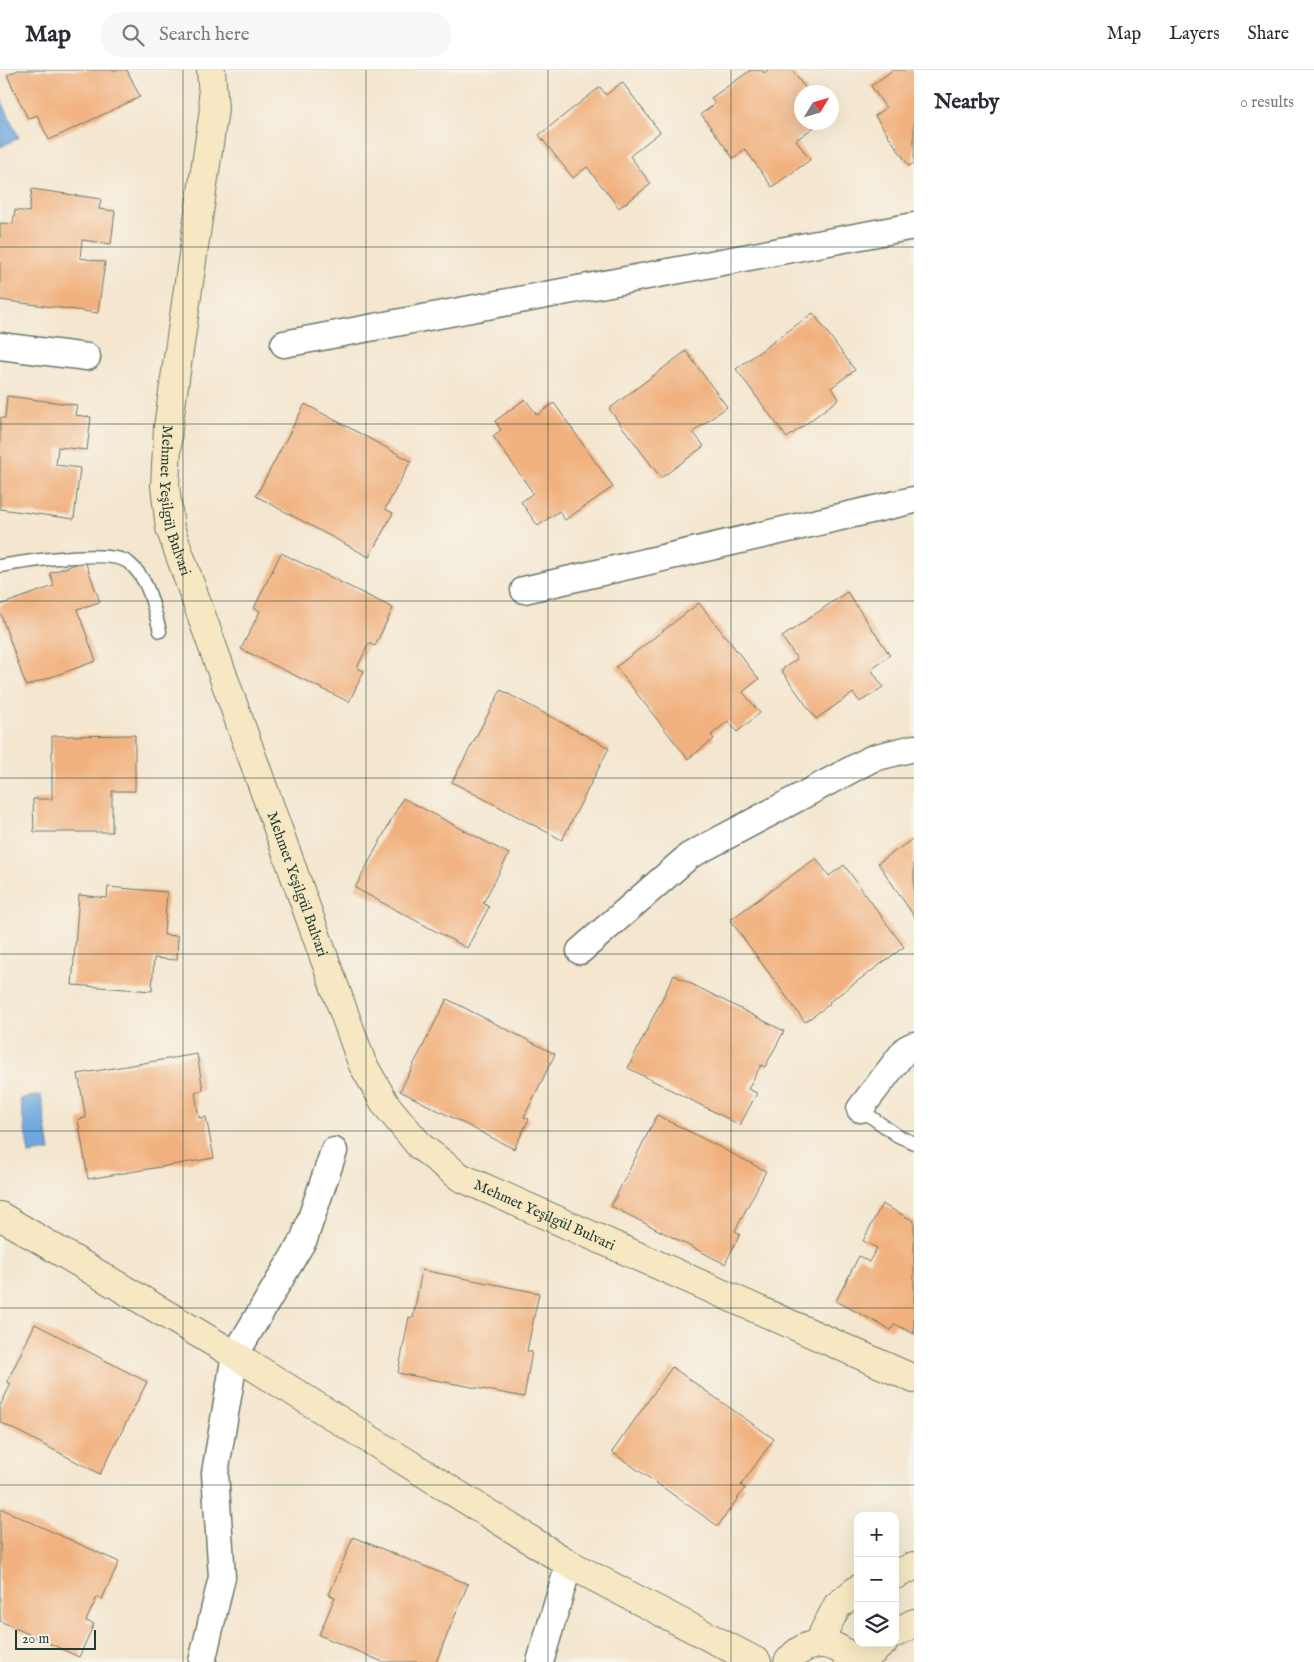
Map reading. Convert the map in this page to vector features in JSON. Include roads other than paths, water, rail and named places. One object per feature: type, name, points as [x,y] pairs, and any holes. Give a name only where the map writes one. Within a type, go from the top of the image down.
[{"type":"main road","name":"Mehmet Yeşilgül Bulvari","points":[[210,70],[214,109],[168,427],[165,486],[170,528],[362,1063],[386,1105],[420,1146],[460,1176],[914,1380]]},
{"type":"main road","points":[[0,1216],[235,1355],[570,1564],[756,1662]]},
{"type":"main road","points":[[899,1554],[914,1546]]},
{"type":"main road","points":[[899,1573],[914,1566]]},
{"type":"main road","points":[[818,1643],[838,1606],[854,1592]]},
{"type":"main road","points":[[899,1631],[914,1622]]},
{"type":"main road","points":[[788,1662],[794,1654],[805,1646],[818,1643],[838,1647],[854,1662]]},
{"type":"main road","points":[[860,1662],[878,1647]]},
{"type":"street","points":[[284,344],[914,226]]},
{"type":"street","points":[[0,346],[87,357]]},
{"type":"street","points":[[524,590],[914,500]]},
{"type":"street","points":[[580,951],[689,856],[873,758],[914,748]]},
{"type":"street","points":[[860,1109],[906,1049],[914,1045]]},
{"type":"street","points":[[202,1662],[222,1577],[215,1473],[235,1355],[304,1239],[334,1151]]},
{"type":"street","points":[[540,1662],[570,1564]]},
{"type":"lane","points":[[0,566],[71,557],[120,558],[128,562],[144,581],[152,599],[160,631]]},
{"type":"lane","points":[[860,1109],[898,1136],[914,1143]]},
{"type":"water","points":[[0,97],[19,138],[0,147]]},
{"type":"water","points":[[41,1095],[50,1151],[29,1154],[20,1099]]}]
